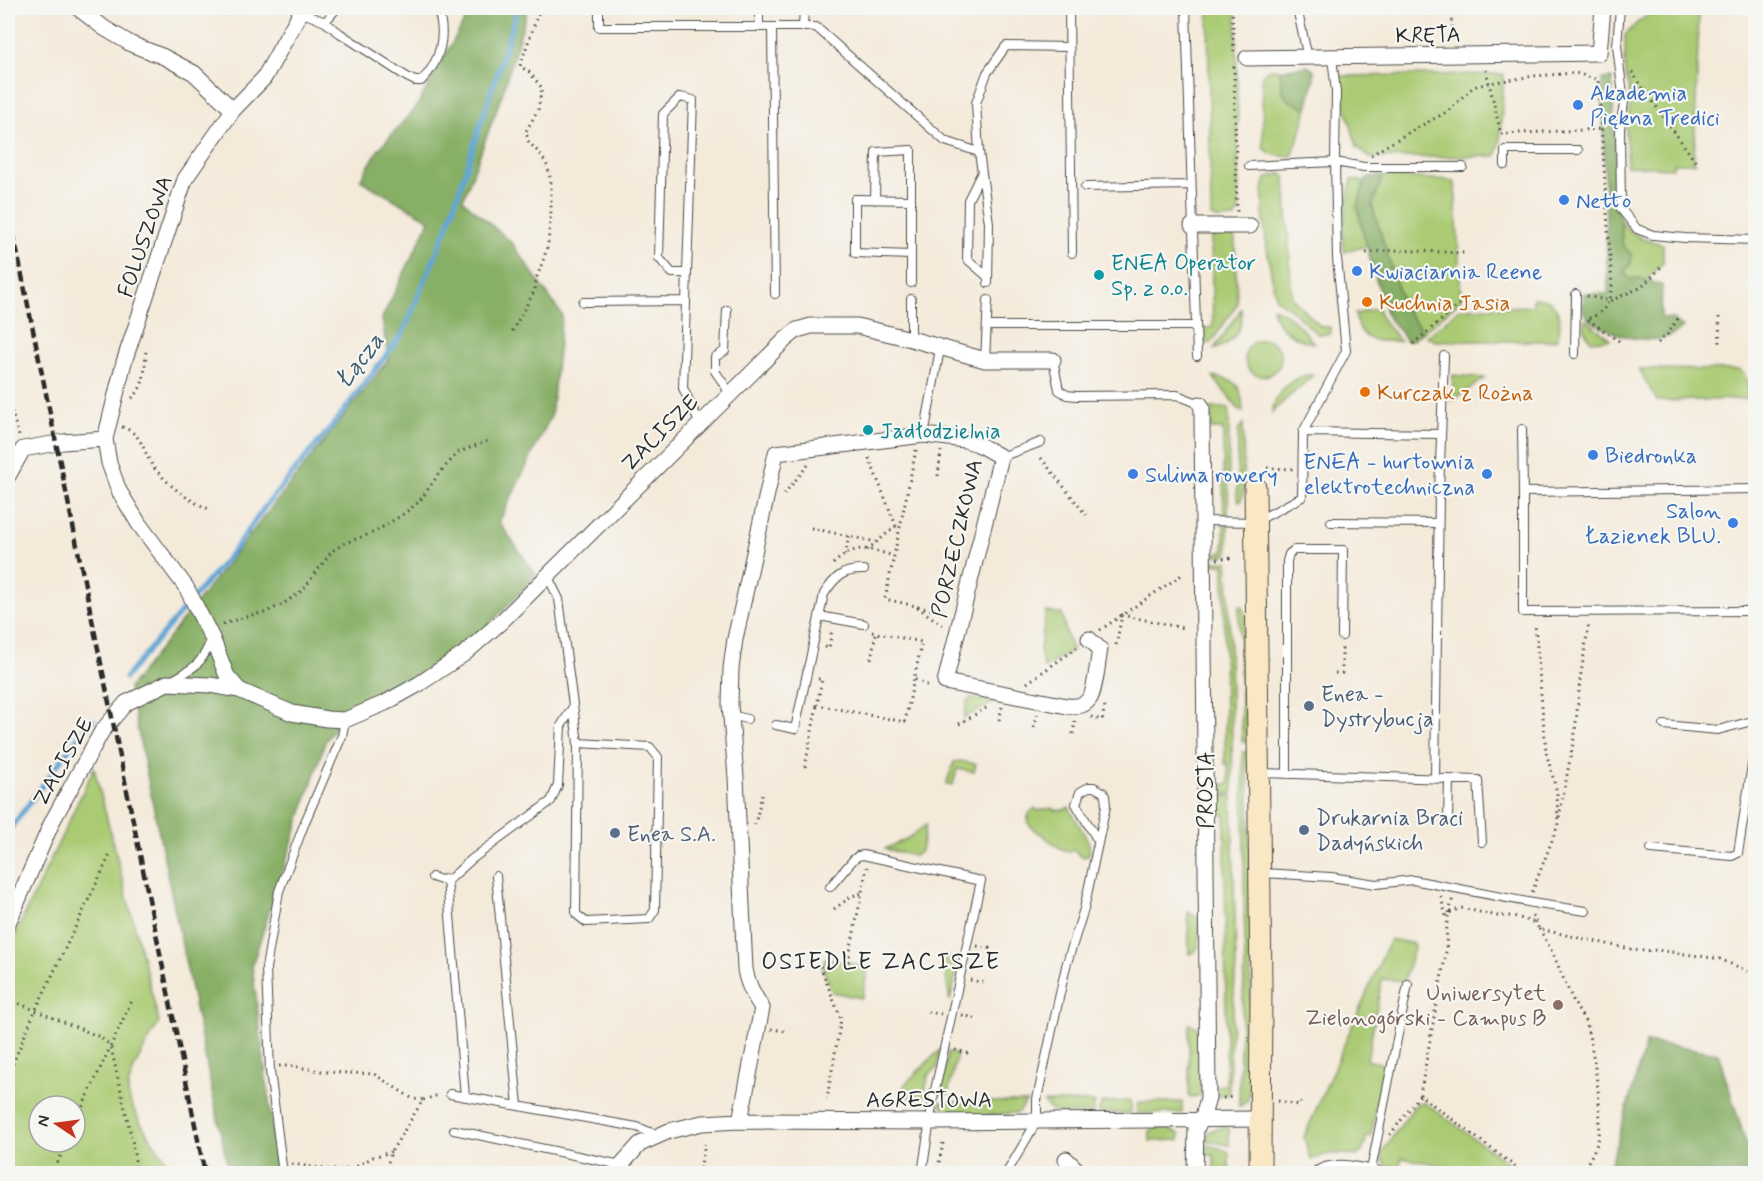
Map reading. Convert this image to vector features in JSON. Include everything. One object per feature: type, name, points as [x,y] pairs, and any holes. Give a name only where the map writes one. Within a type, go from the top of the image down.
[{"type":"street","points":[[78,8],[104,28],[131,44],[164,57],[194,74],[233,110]]},
{"type":"street","name":"KRĘTA","points":[[1247,58],[1599,53],[1603,8]]},
{"type":"street","name":"FOLUSZOWA","points":[[238,690],[227,676],[186,586],[139,524],[119,491],[109,463],[107,432],[124,362],[185,179],[233,110],[264,78],[302,10]]},
{"type":"street","points":[[1192,226],[1244,226]]},
{"type":"street","name":"ZACISZE","points":[[8,923],[53,820],[102,731],[126,703],[167,683],[238,690],[292,713],[327,719],[345,720],[385,703],[464,654],[504,619],[730,393],[797,330],[811,326],[857,326],[985,360],[1053,360]]},
{"type":"street","name":"PROSTA","points":[[1195,1173],[1196,1128],[1202,1120],[1208,1098],[1202,407],[1200,404]]},
{"type":"street","points":[[8,476],[23,449],[107,432]]},
{"type":"street","name":"PORZECZKOWA","points":[[740,1121],[762,1008],[752,993],[746,979],[745,969],[731,715],[731,668],[735,639],[776,453],[924,435],[964,440],[978,444],[1001,457],[945,682],[1076,707],[1091,697],[1100,649],[1089,639]]},
{"type":"street","points":[[1255,487],[1261,984],[1260,1173]]},
{"type":"street","name":"AGRESTOWA","points":[[618,1169],[640,1144],[669,1131],[702,1124],[740,1121],[1260,1119]]},
{"type":"street","points":[[1066,1159],[1081,1173]]},
{"type":"lane","points":[[325,22],[337,8]]},
{"type":"lane","points":[[302,10],[325,22],[407,77],[414,81],[421,81],[428,74],[440,53],[442,35],[437,8]]},
{"type":"lane","points":[[600,8],[599,27],[816,27],[945,141],[979,152]]},
{"type":"lane","points":[[759,8],[759,27]]},
{"type":"lane","points":[[803,27],[804,8]]},
{"type":"lane","points":[[1069,8],[1072,253]]},
{"type":"lane","points":[[1186,8],[1197,356]]},
{"type":"lane","points":[[1297,8],[1308,58]]},
{"type":"lane","points":[[1620,8],[1618,65],[1624,93],[1620,129],[1621,209],[1637,229],[1653,235],[1755,240]]},
{"type":"lane","points":[[772,27],[776,294]]},
{"type":"lane","points":[[982,173],[968,200],[967,259],[988,280],[989,223],[982,173],[979,152],[976,103],[987,73],[1006,46],[1069,47]]},
{"type":"lane","points":[[1203,521],[1255,522],[1302,497],[1303,432],[1346,351],[1337,258],[1336,93],[1332,57]]},
{"type":"lane","points":[[687,273],[672,273],[659,258],[663,114],[680,97],[693,100],[684,388],[700,424]]},
{"type":"lane","points":[[875,200],[876,152],[912,150],[911,283]]},
{"type":"lane","points":[[1505,165],[1505,150],[1578,150]]},
{"type":"lane","points":[[1249,166],[1335,162],[1364,167],[1463,166]]},
{"type":"lane","points":[[1085,187],[1191,185]]},
{"type":"lane","points":[[911,201],[855,200],[855,253],[911,255]]},
{"type":"lane","points":[[1575,354],[1576,294]]},
{"type":"lane","points":[[911,299],[911,339]]},
{"type":"lane","points":[[985,360],[988,300]]},
{"type":"lane","points":[[583,302],[686,301]]},
{"type":"lane","points":[[727,310],[725,351],[715,357],[715,371],[730,393]]},
{"type":"lane","points":[[988,326],[1195,327]]},
{"type":"lane","points":[[924,435],[940,349]]},
{"type":"lane","points":[[1435,779],[1438,523],[1444,356]]},
{"type":"lane","points":[[1053,360],[1059,390],[1067,395],[1177,395],[1200,404]]},
{"type":"lane","points":[[1522,429],[1523,612],[1755,611]]},
{"type":"lane","points":[[1303,432],[1441,434]]},
{"type":"lane","points":[[1001,457],[1041,442]]},
{"type":"lane","points":[[1522,492],[1755,489]]},
{"type":"lane","points":[[1331,522],[1438,523]]},
{"type":"lane","points":[[1287,774],[1287,561],[1289,554],[1294,550],[1343,550],[1342,636]]},
{"type":"lane","points":[[776,724],[795,729],[824,594],[832,582],[850,569],[864,570]]},
{"type":"lane","points":[[546,575],[559,599],[578,743],[576,914],[586,922],[649,919],[655,910],[658,757],[650,747],[578,743]]},
{"type":"lane","points":[[819,616],[864,624]]},
{"type":"lane","points":[[167,683],[196,666],[205,656],[210,635]]},
{"type":"lane","points":[[432,877],[441,880],[451,878],[472,859],[550,801],[558,785],[561,726],[573,707]]},
{"type":"lane","points":[[731,715],[747,719]]},
{"type":"lane","points":[[283,1173],[270,1066],[266,968],[279,891],[305,822],[342,736],[345,720]]},
{"type":"lane","points":[[1664,725],[1718,730],[1755,720]]},
{"type":"lane","points":[[1651,849],[1732,856],[1738,853],[1755,740]]},
{"type":"lane","points":[[1258,773],[1478,780],[1482,842]]},
{"type":"lane","points":[[1448,820],[1449,780]]},
{"type":"lane","points":[[1006,1173],[1037,1121],[1037,1099],[1061,988],[1084,909],[1106,806],[1105,796],[1099,789],[1089,787],[1080,792],[1076,804],[1098,841]]},
{"type":"lane","points":[[830,887],[858,856],[863,855],[981,881],[933,1099],[922,1173]]},
{"type":"lane","points":[[1260,872],[1376,884],[1413,880],[1586,911]]},
{"type":"lane","points":[[496,876],[518,1106]]},
{"type":"lane","points":[[447,879],[465,1097]]},
{"type":"lane","points":[[1371,1170],[1408,984]]},
{"type":"lane","points":[[450,1094],[637,1127],[658,1136]]},
{"type":"lane","points":[[454,1130],[618,1169]]},
{"type":"lane","points":[[1312,1173],[1328,1165],[1339,1164],[1390,1173]]},
{"type":"path","points":[[512,331],[535,290],[536,279],[548,244],[550,222],[551,183],[548,167],[528,141],[526,131],[538,110],[542,88],[530,72],[520,66],[540,8]]},
{"type":"path","points":[[1232,8],[1244,226]]},
{"type":"path","points":[[1450,8],[1456,56]]},
{"type":"path","points":[[1618,52],[1697,164]]},
{"type":"path","points":[[1483,56],[1505,150]]},
{"type":"path","points":[[1501,134],[1602,129]]},
{"type":"path","points":[[1366,253],[1394,250],[1466,253]]},
{"type":"path","points":[[1576,294],[1610,301],[1641,287],[1663,265]]},
{"type":"path","points":[[1413,344],[1467,298]]},
{"type":"path","points":[[1658,344],[1668,334],[1680,315]]},
{"type":"path","points":[[1719,317],[1720,344]]},
{"type":"path","points":[[1586,319],[1622,343]]},
{"type":"path","points":[[8,400],[23,449]]},
{"type":"path","points":[[107,432],[123,427],[138,435],[154,468],[178,492],[198,505],[212,510]]},
{"type":"path","points":[[210,635],[217,626],[264,613],[283,604],[303,590],[332,552],[345,543],[375,532],[402,515],[419,502],[441,471],[459,452],[490,440]]},
{"type":"path","points":[[911,446],[917,446],[898,526],[885,599],[962,616]]},
{"type":"path","points":[[934,448],[942,448],[938,476]]},
{"type":"path","points":[[866,451],[898,526]]},
{"type":"path","points":[[1041,458],[1086,515]]},
{"type":"path","points":[[782,495],[808,465]]},
{"type":"path","points":[[1267,468],[1302,469]]},
{"type":"path","points":[[867,550],[898,526]]},
{"type":"path","points":[[811,528],[876,542]]},
{"type":"path","points":[[845,555],[849,536]]},
{"type":"path","points":[[1223,558],[1233,558]]},
{"type":"path","points":[[959,724],[1009,695],[1068,656],[1122,615],[1183,574]]},
{"type":"path","points":[[916,606],[957,635]]},
{"type":"path","points":[[1535,612],[1545,752],[1557,792],[1558,825]]},
{"type":"path","points":[[1528,902],[1558,825],[1575,734],[1590,612]]},
{"type":"path","points":[[1122,615],[1183,628]]},
{"type":"path","points":[[871,659],[876,633]]},
{"type":"path","points":[[1335,673],[1341,673],[1342,636]]},
{"type":"path","points":[[805,766],[822,679]]},
{"type":"path","points":[[817,705],[905,722],[914,680]]},
{"type":"path","points":[[1073,734],[1077,715]]},
{"type":"path","points":[[8,1075],[35,1011],[111,852]]},
{"type":"path","points":[[848,962],[869,856]]},
{"type":"path","points":[[1438,885],[1447,921]]},
{"type":"path","points":[[834,909],[852,896],[862,893]]},
{"type":"path","points":[[1375,1149],[1379,1150],[1420,1095],[1446,952],[1449,913],[1461,908],[1498,916],[1513,916],[1536,924]]},
{"type":"path","points":[[1529,911],[1549,944],[1576,1007],[1587,1025],[1595,1066],[1599,1123],[1598,1141],[1581,1173]]},
{"type":"path","points":[[1539,929],[1639,951],[1657,950],[1720,959],[1755,975]]},
{"type":"path","points":[[820,966],[841,1019],[827,1100]]},
{"type":"path","points":[[970,980],[986,983]]},
{"type":"path","points":[[87,1095],[133,998]]},
{"type":"path","points":[[8,999],[100,1037],[111,1046],[132,1138],[137,1173]]},
{"type":"path","points":[[928,1012],[945,1015]]},
{"type":"path","points":[[963,1015],[978,1018]]},
{"type":"path","points":[[767,1028],[786,1032]]},
{"type":"path","points":[[955,1050],[971,1053]]},
{"type":"path","points":[[270,1066],[374,1074],[413,1099],[423,1100],[450,1094]]},
{"type":"path","points":[[1420,1095],[1525,1173]]},
{"type":"path","points":[[390,1173],[388,1163],[391,1152],[423,1100]]},
{"type":"path","points":[[1278,1101],[1300,1105],[1300,1102]]},
{"type":"path","points":[[937,1173],[943,1143]]},
{"type":"path","points":[[699,1173],[705,1144]]},
{"type":"path","points":[[282,1164],[332,1170],[352,1169],[374,1157],[391,1152]]},
{"type":"path","points":[[53,1173],[61,1154]]},
{"type":"green space","points":[[472,8],[528,8],[502,95],[463,200],[512,243],[562,315],[551,416],[499,522],[536,575],[486,628],[443,663],[392,694],[344,715],[325,742],[252,965],[278,1173],[229,1173],[129,688],[388,360],[382,318],[430,220],[360,180],[379,149],[416,107]]},
{"type":"green space","points":[[1199,8],[1236,8],[1239,212],[1234,218],[1211,217],[1208,10],[1199,10]]},
{"type":"green space","points":[[1653,12],[1699,14],[1694,163],[1674,163],[1673,168],[1627,166],[1626,124],[1629,117],[1630,99],[1625,74],[1625,35]]},
{"type":"green space","points":[[1307,66],[1314,70],[1314,81],[1307,108],[1292,102],[1285,96],[1280,70]]},
{"type":"green space","points":[[1270,69],[1280,70],[1285,96],[1292,102],[1307,108],[1292,156],[1276,155],[1263,148],[1262,77]]},
{"type":"green space","points":[[1504,74],[1500,141],[1496,156],[1370,158],[1357,147],[1337,76]]},
{"type":"green space","points":[[1612,78],[1618,212],[1621,221],[1622,244],[1631,254],[1631,264],[1624,272],[1630,279],[1639,278],[1662,285],[1661,318],[1674,319],[1683,327],[1665,338],[1643,339],[1621,335],[1592,321],[1583,310],[1584,293],[1608,294],[1602,79]]},
{"type":"green space","points":[[1281,173],[1285,177],[1292,298],[1321,327],[1330,327],[1330,334],[1317,334],[1276,299],[1263,200],[1267,178]]},
{"type":"green space","points":[[1383,176],[1449,180],[1455,183],[1461,300],[1423,332],[1404,308],[1372,206]]},
{"type":"green space","points":[[1383,176],[1372,206],[1404,308],[1423,332],[1412,341],[1407,341],[1387,316],[1357,207],[1365,182],[1369,177]]},
{"type":"green space","points":[[1352,179],[1365,182],[1357,207],[1367,246],[1344,252],[1344,224]]},
{"type":"green space","points":[[1621,221],[1639,237],[1663,244],[1663,263],[1646,280],[1630,279],[1624,272],[1630,254],[1622,244]]},
{"type":"green space","points":[[1220,234],[1234,237],[1235,240],[1237,304],[1211,343],[1204,344],[1203,329],[1213,327],[1211,237]]},
{"type":"green space","points":[[1533,298],[1549,301],[1556,308],[1560,323],[1557,339],[1549,341],[1435,341],[1426,337],[1461,308],[1533,306]]},
{"type":"green space","points":[[1272,308],[1289,317],[1314,343],[1287,332],[1274,315]]},
{"type":"green space","points":[[1378,308],[1382,319],[1400,341],[1376,340],[1360,330],[1355,314]]},
{"type":"green space","points":[[1241,309],[1241,322],[1236,334],[1227,344],[1214,349]]},
{"type":"green space","points":[[1584,320],[1610,339],[1591,341],[1585,331]]},
{"type":"green space","points":[[1263,340],[1276,345],[1281,358],[1276,371],[1263,376],[1250,371],[1245,358],[1250,345]]},
{"type":"green space","points":[[1639,369],[1740,370],[1748,387],[1747,399],[1657,401]]},
{"type":"green space","points":[[1313,375],[1272,412],[1276,399],[1284,388],[1294,380]]},
{"type":"green space","points":[[1453,375],[1485,378],[1452,401]]},
{"type":"green space","points":[[1213,377],[1229,380],[1237,386],[1243,412],[1240,411]]},
{"type":"green space","points":[[1211,408],[1229,408],[1228,555],[1212,556],[1212,553],[1224,552],[1223,429],[1211,429]]},
{"type":"green space","points":[[1243,424],[1244,490],[1239,502],[1237,498],[1238,434]]},
{"type":"green space","points":[[1212,561],[1228,561],[1233,791],[1214,797],[1216,789],[1229,782],[1228,764],[1225,764],[1224,564],[1212,564]]},
{"type":"green space","points":[[1239,606],[1242,606],[1246,617],[1247,742],[1242,742]]},
{"type":"green space","points":[[1046,612],[1062,614],[1067,638],[1073,650],[1044,668],[1040,649]]},
{"type":"green space","points":[[971,698],[995,702],[964,718],[967,702]]},
{"type":"green space","points":[[1243,752],[1248,752],[1251,932],[1250,1091],[1247,1101],[1239,1107],[1245,964]]},
{"type":"green space","points":[[954,762],[976,764],[974,772],[957,769],[953,785],[946,784]]},
{"type":"green space","points":[[94,768],[159,1022],[131,1076],[128,1091],[133,1109],[169,1164],[171,1173],[8,1173],[8,950]]},
{"type":"green space","points":[[1232,795],[1236,964],[1229,1094],[1215,1097],[1215,1086],[1226,1085],[1225,816],[1216,811],[1214,799]]},
{"type":"green space","points":[[1069,807],[1089,843],[1090,852],[1087,856],[1082,857],[1073,850],[1070,852],[1060,848],[1029,825],[1028,815],[1035,808],[1038,811],[1051,808],[1060,810]]},
{"type":"green space","points":[[926,825],[921,851],[914,856],[885,849],[908,838]]},
{"type":"green space","points":[[1188,912],[1199,919],[1200,935],[1197,949],[1189,954]]},
{"type":"green space","points":[[1390,939],[1415,944],[1404,981],[1382,979],[1367,1060],[1384,1064],[1371,1137],[1367,1136],[1362,1152],[1356,1156],[1333,1154],[1311,1160],[1304,1137]]},
{"type":"green space","points":[[943,956],[951,958],[950,964],[958,966],[950,1001]]},
{"type":"green space","points":[[825,958],[868,967],[862,998],[832,992],[823,969]]},
{"type":"green space","points":[[1189,1024],[1195,1026],[1200,1032],[1200,1096],[1189,1097]]},
{"type":"green space","points":[[1646,1042],[1718,1053],[1748,1150],[1755,1152],[1755,1173],[1608,1173]]},
{"type":"green space","points":[[940,1050],[937,1068],[928,1076],[924,1097],[902,1097],[904,1085]]},
{"type":"green space","points":[[948,1052],[957,1054],[948,1094],[939,1094]]},
{"type":"green space","points":[[1131,1101],[1131,1113],[1098,1113],[1102,1102]]},
{"type":"green space","points":[[940,1102],[1026,1102],[1019,1112],[973,1115],[950,1113]]},
{"type":"green space","points":[[1044,1102],[1095,1103],[1092,1113],[1065,1114],[1053,1111]]},
{"type":"green space","points":[[1138,1102],[1182,1102],[1182,1113],[1136,1113]]},
{"type":"green space","points":[[1424,1102],[1522,1173],[1447,1173],[1448,1166],[1402,1158],[1399,1167],[1385,1164],[1382,1152],[1416,1104]]},
{"type":"green space","points":[[1155,1128],[1167,1128],[1180,1134],[1179,1140],[1150,1141],[1150,1131]]},
{"type":"green space","points":[[1229,1128],[1229,1145],[1204,1140],[1212,1130]]},
{"type":"green space","points":[[1203,1145],[1229,1152],[1229,1173],[1214,1173],[1214,1155],[1207,1155],[1203,1150]]},
{"type":"waterway","name":"Łącza","points":[[125,678],[233,551],[264,508],[335,422],[403,333],[448,225],[518,8]]},
{"type":"waterway","name":"Łącza","points":[[8,832],[93,720]]},
{"type":"railway","points":[[8,207],[205,1174]]},
{"type":"place","name":"Akademia Piękna Tredici","points":[[1578,105]]},
{"type":"place","name":"Netto","points":[[1564,200]]},
{"type":"place","name":"Kwiaciarnia Reene","points":[[1357,271]]},
{"type":"place","name":"ENEA Operator Sp. z o.o.","points":[[1099,275]]},
{"type":"place","name":"Kuchnia Jasia","points":[[1367,302]]},
{"type":"place","name":"Kurczak z Rożna","points":[[1365,392]]},
{"type":"place","name":"Jadłodzielnia","points":[[868,430]]},
{"type":"place","name":"Biedronka","points":[[1593,455]]},
{"type":"place","name":"Sulima rowery","points":[[1133,474]]},
{"type":"place","name":"ENEA - hurtownia elektrotechniczna","points":[[1487,474]]},
{"type":"place","name":"Salon Łazienek BLU.","points":[[1733,523]]},
{"type":"place","name":"Enea - Dystrybucja","points":[[1309,706]]},
{"type":"place","name":"Drukarnia Braci Dadyńskich","points":[[1304,830]]},
{"type":"place","name":"Enea S.A.","points":[[615,833]]},
{"type":"place","name":"Uniwersytet Zielonogórski - Campus B","points":[[1558,1005]]},
{"type":"district","name":"OSIEDLE ZACISZE","points":[[881,961]]}]
